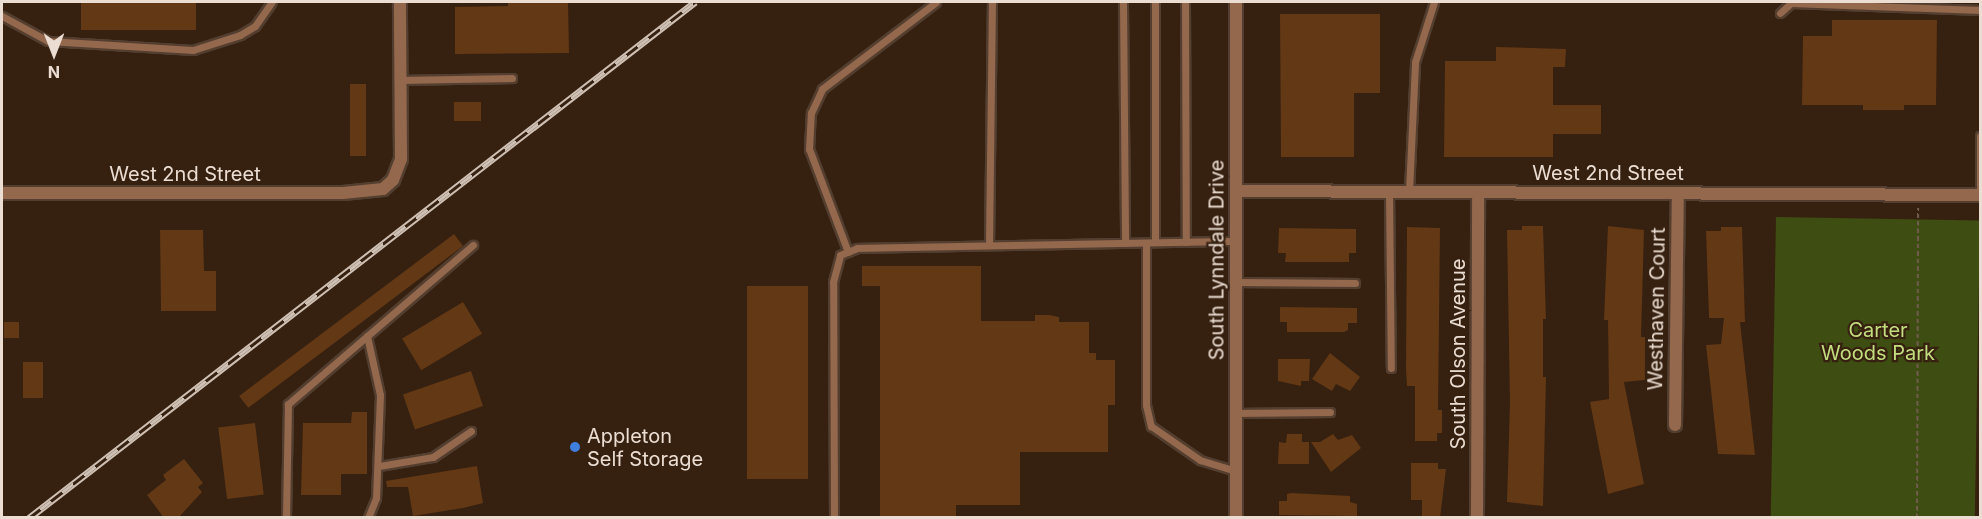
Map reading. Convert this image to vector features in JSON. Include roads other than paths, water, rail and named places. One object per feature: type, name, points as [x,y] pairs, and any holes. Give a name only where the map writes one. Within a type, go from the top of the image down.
[{"type":"street","points":[[400,2],[401,80]]},
{"type":"street","name":"South Lynndale Drive","points":[[1236,2],[1236,518]]},
{"type":"street","name":"West 2nd Street","points":[[2,193],[369,193],[383,189],[399,167],[401,80]]},
{"type":"street","name":"West 2nd Street","points":[[1236,191],[1980,193]]},
{"type":"street","name":"South Olson Avenue","points":[[1477,518],[1478,192]]},
{"type":"street","name":"Westhaven Court","points":[[1675,425],[1678,193]]},
{"type":"lane","points":[[2,16],[48,41],[193,50],[247,31],[272,2]]},
{"type":"lane","points":[[848,252],[809,149],[811,113],[822,89],[936,2]]},
{"type":"lane","points":[[989,245],[992,2]]},
{"type":"lane","points":[[1123,2],[1125,243]]},
{"type":"lane","points":[[1155,2],[1155,242]]},
{"type":"lane","points":[[1185,2],[1186,242]]},
{"type":"lane","points":[[1409,191],[1415,63],[1434,2]]},
{"type":"lane","points":[[1780,13],[1791,3],[1980,10]]},
{"type":"lane","points":[[401,80],[512,78]]},
{"type":"lane","points":[[1980,136],[1980,193]]},
{"type":"lane","points":[[1389,191],[1390,368]]},
{"type":"lane","points":[[834,518],[832,282],[840,255],[857,248],[1236,241]]},
{"type":"lane","points":[[1146,243],[1146,405],[1151,426],[1200,460],[1236,471]]},
{"type":"lane","points":[[286,518],[288,404],[473,245]]},
{"type":"lane","points":[[1236,282],[1355,283]]},
{"type":"lane","points":[[367,336],[380,395],[376,498],[368,518]]},
{"type":"lane","points":[[1236,413],[1330,412]]},
{"type":"lane","points":[[379,466],[433,457],[471,431]]},
{"type":"railway","points":[[29,518],[695,2]]},
{"type":"place","name":"Appleton Self Storage","points":[[575,447]]},
{"type":"park label","name":"Carter Woods Park","points":[[1878,342]]}]
